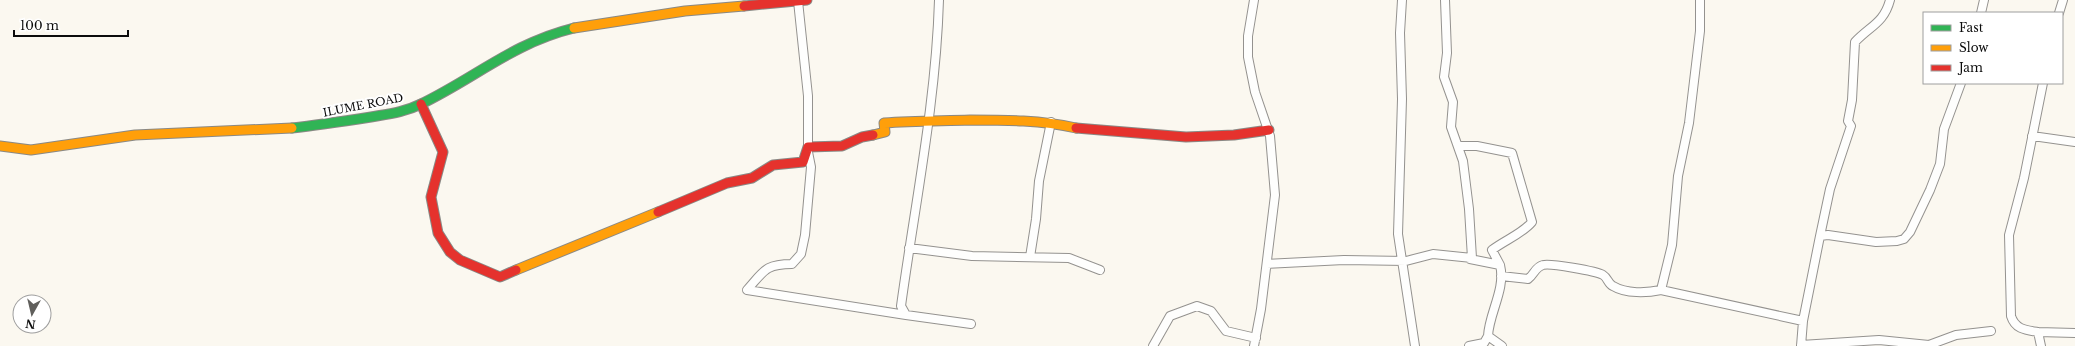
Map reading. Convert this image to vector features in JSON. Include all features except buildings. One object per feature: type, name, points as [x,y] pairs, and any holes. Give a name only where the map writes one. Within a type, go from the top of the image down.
[{"type":"street","points":[[803,0],[804,74],[808,96],[808,150],[812,168],[805,235],[801,254],[792,264],[774,264],[765,270],[747,290],[971,324]]},
{"type":"street","name":"ILUME ROAD","points":[[0,146],[31,150],[135,135],[274,130],[328,124],[403,111],[421,104],[494,61],[540,38],[559,32],[579,27],[685,11],[803,0]]},
{"type":"street","points":[[906,315],[901,306],[928,121],[938,35],[939,0]]},
{"type":"street","points":[[1153,346],[1170,316],[1197,306],[1211,311],[1226,331],[1255,342],[1267,264],[1275,195],[1269,130],[1255,92],[1248,57],[1248,36],[1254,0]]},
{"type":"street","points":[[1402,0],[1400,60],[1402,99],[1398,220],[1402,261],[1408,288],[1415,346]]},
{"type":"street","points":[[1445,0],[1447,53],[1444,77],[1453,102],[1451,127],[1459,146],[1469,209],[1472,255],[1470,259]]},
{"type":"street","points":[[1661,290],[1672,245],[1678,176],[1689,123],[1700,31],[1698,13],[1700,0]]},
{"type":"street","points":[[1890,0],[1887,12],[1877,24],[1866,30],[1855,42],[1852,100],[1848,121],[1851,126],[1830,188],[1804,321],[1801,345],[1872,340],[1929,345],[1956,335],[1991,331]]},
{"type":"street","points":[[1981,12],[1984,0]]},
{"type":"street","points":[[2059,12],[2063,0]]},
{"type":"street","points":[[1820,236],[1828,235],[1876,242],[1897,241],[1904,238],[1910,232],[1930,190],[1940,164],[1944,129],[1961,84]]},
{"type":"street","points":[[2043,84],[2024,178],[2011,223],[2009,257],[2011,316],[2013,324],[2021,329],[2038,332],[2075,334]]},
{"type":"street","points":[[421,104],[443,152],[431,198],[438,233],[450,252],[460,260],[500,277],[727,183],[752,178],[773,165],[804,162],[808,150]]},
{"type":"street","points":[[808,150],[842,146],[862,137],[885,132],[884,123],[928,121],[1014,120],[1051,122],[1086,130],[1186,137],[1234,135],[1269,130]]},
{"type":"street","points":[[1030,256],[1036,219],[1039,181],[1051,122]]},
{"type":"street","points":[[2032,136],[2075,142]]},
{"type":"street","points":[[1459,146],[1477,146],[1512,153],[1532,222],[1528,227],[1506,239],[1492,250],[1500,265],[1501,276],[1488,336],[1484,343],[1469,346]]},
{"type":"street","points":[[909,248],[972,256],[1069,258],[1100,270]]},
{"type":"street","points":[[1267,264],[1344,260],[1402,261],[1433,254],[1457,256],[1500,265]]},
{"type":"street","points":[[1501,276],[1528,279],[1532,276],[1536,268],[1543,265],[1554,265],[1596,272],[1604,275],[1611,285],[1618,289],[1649,292],[1661,290],[1804,321]]},
{"type":"street","points":[[2038,332],[2041,346]]},
{"type":"street","points":[[1488,336],[1502,346]]},
{"type":"traffic: fast","points":[[292,128],[371,117],[409,109],[441,94],[513,52],[552,35],[574,28]]},
{"type":"traffic: slow","points":[[574,28],[685,11],[744,6]]},
{"type":"traffic: slow","points":[[873,135],[885,132],[884,123],[916,121],[1010,120],[1050,123],[1076,128]]},
{"type":"traffic: slow","points":[[0,146],[31,150],[135,135],[292,128]]},
{"type":"traffic: slow","points":[[516,270],[658,212]]},
{"type":"traffic: jam","points":[[744,6],[807,0]]},
{"type":"traffic: jam","points":[[421,104],[443,152],[431,197],[438,233],[450,252],[460,260],[500,277],[516,270]]},
{"type":"traffic: jam","points":[[1076,128],[1186,137],[1234,135],[1269,130]]},
{"type":"traffic: jam","points":[[658,212],[727,183],[752,178],[773,165],[803,162],[808,147],[842,146],[862,137],[873,135]]}]
